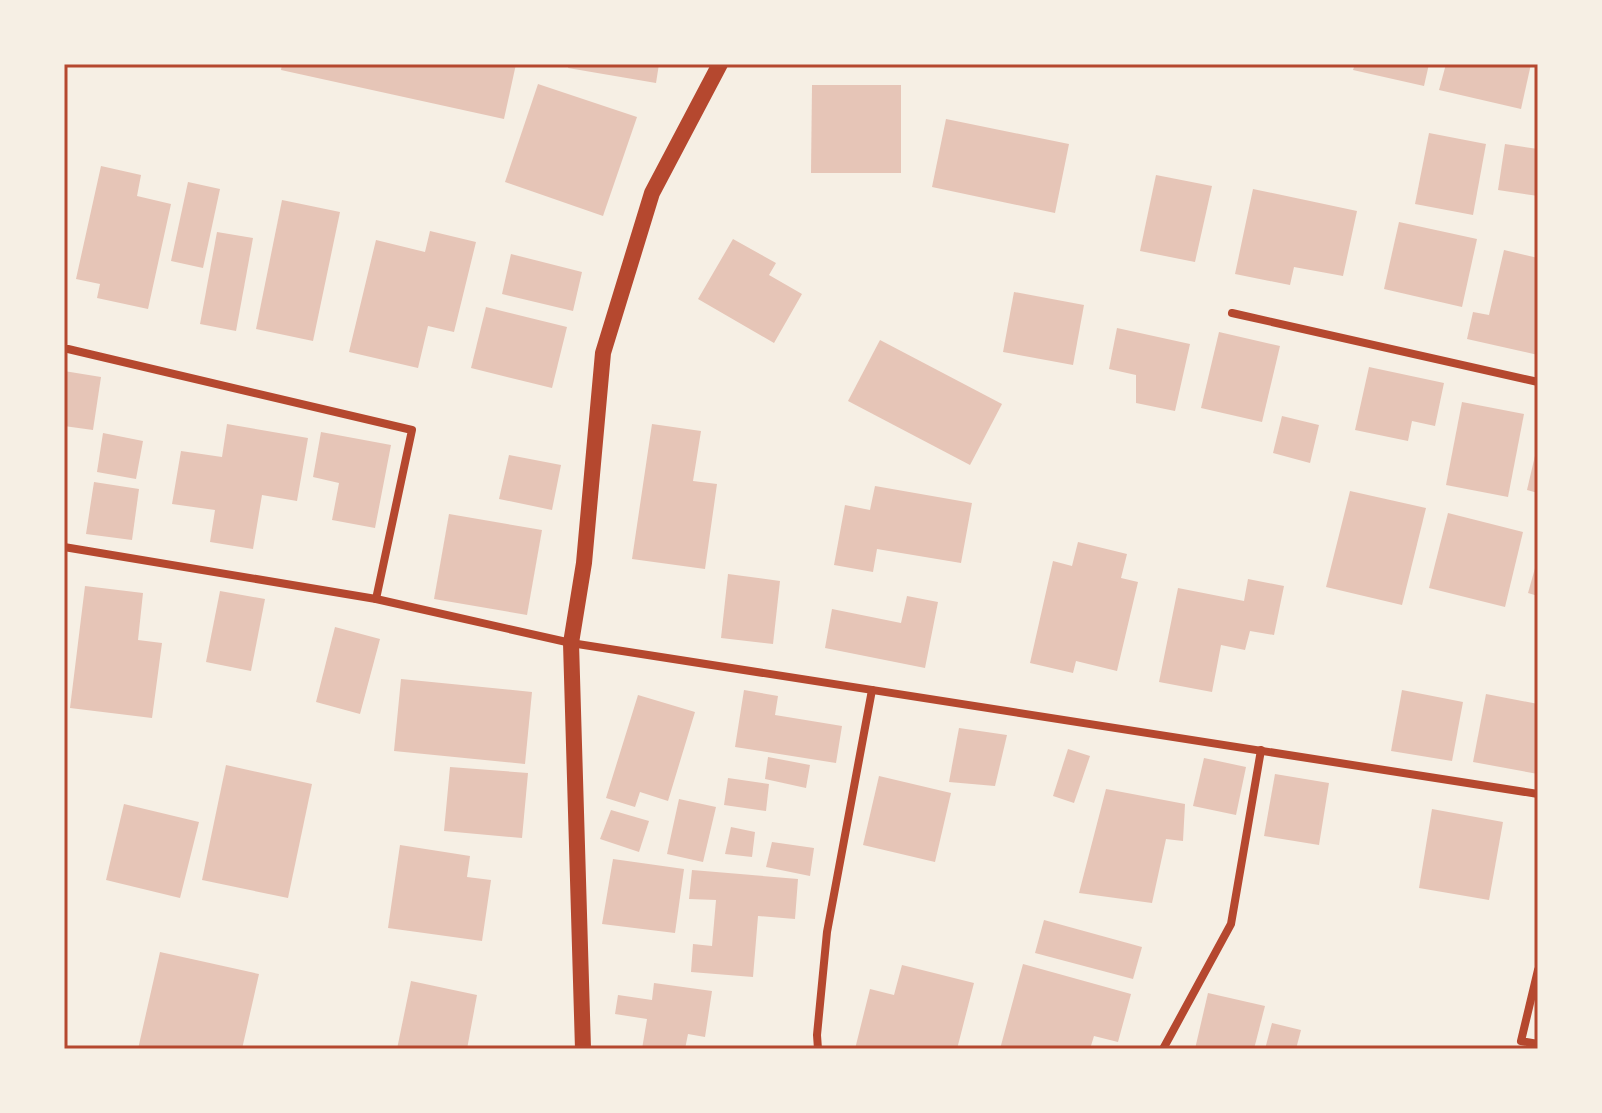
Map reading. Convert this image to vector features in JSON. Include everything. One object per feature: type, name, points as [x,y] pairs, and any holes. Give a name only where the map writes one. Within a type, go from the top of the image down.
[{"type":"main road","points":[[583,1049],[571,643],[584,563],[603,353],[652,193],[720,64]]},
{"type":"street","points":[[1232,313],[1538,382]]},
{"type":"street","points":[[68,349],[412,430],[376,599]]},
{"type":"street","points":[[64,547],[376,599],[571,643],[1538,794]]},
{"type":"street","points":[[818,1049],[827,932],[872,690]]},
{"type":"street","points":[[1163,1049],[1231,924],[1261,750]]},
{"type":"street","points":[[1538,970],[1521,1041],[1538,1044]]},
{"type":"building","points":[[282,64],[516,64],[504,119],[281,70]]},
{"type":"building","points":[[569,64],[659,64],[656,83],[568,68]]},
{"type":"building","points":[[1355,64],[1429,64],[1424,86],[1353,70]]},
{"type":"building","points":[[1446,64],[1531,64],[1521,109],[1439,90]]},
{"type":"building","points":[[538,84],[637,117],[603,216],[505,182]]},
{"type":"building","points":[[812,85],[901,85],[901,173],[811,173]]},
{"type":"building","points":[[946,119],[1069,144],[1055,213],[932,187]]},
{"type":"building","points":[[1429,133],[1486,144],[1473,215],[1415,204]]},
{"type":"building","points":[[1505,144],[1538,149],[1538,196],[1498,190]]},
{"type":"building","points":[[101,166],[141,175],[137,196],[171,204],[148,309],[97,298],[100,284],[76,279]]},
{"type":"building","points":[[1156,175],[1212,186],[1195,262],[1140,251]]},
{"type":"building","points":[[188,182],[220,189],[203,268],[171,261]]},
{"type":"building","points":[[1253,189],[1357,211],[1343,276],[1294,267],[1290,285],[1235,274]]},
{"type":"building","points":[[282,200],[340,212],[313,341],[256,329]]},
{"type":"building","points":[[1399,222],[1477,239],[1462,307],[1384,289]]},
{"type":"building","points":[[430,231],[476,242],[454,332],[428,326],[418,368],[349,352],[376,240],[425,252]]},
{"type":"building","points":[[217,232],[253,238],[236,331],[200,324]]},
{"type":"building","points":[[733,239],[776,263],[769,275],[802,294],[774,343],[698,299]]},
{"type":"building","points":[[1504,250],[1538,258],[1538,355],[1467,339],[1473,312],[1489,315]]},
{"type":"building","points":[[511,254],[582,272],[573,311],[502,294]]},
{"type":"building","points":[[1014,292],[1084,305],[1073,365],[1003,352]]},
{"type":"building","points":[[486,307],[567,327],[552,388],[471,368]]},
{"type":"building","points":[[1117,328],[1190,344],[1175,411],[1136,403],[1136,375],[1109,369]]},
{"type":"building","points":[[1219,332],[1280,346],[1262,422],[1201,408]]},
{"type":"building","points":[[880,340],[1002,404],[970,465],[848,401]]},
{"type":"building","points":[[1369,367],[1444,383],[1435,426],[1412,421],[1408,441],[1355,430]]},
{"type":"building","points":[[64,371],[101,377],[93,430],[64,426]]},
{"type":"building","points":[[1462,402],[1524,414],[1508,497],[1446,485]]},
{"type":"building","points":[[1282,416],[1319,425],[1310,463],[1273,453]]},
{"type":"building","points":[[227,424],[308,438],[297,501],[262,495],[253,549],[210,542],[215,510],[172,504],[181,451],[222,457]]},
{"type":"building","points":[[652,424],[701,431],[693,481],[717,484],[705,569],[632,559]]},
{"type":"building","points":[[321,432],[391,445],[375,528],[332,520],[339,483],[313,477]]},
{"type":"building","points":[[103,433],[143,441],[136,479],[97,472]]},
{"type":"building","points":[[1538,448],[1538,493],[1527,490]]},
{"type":"building","points":[[509,455],[561,465],[552,510],[499,499]]},
{"type":"building","points":[[94,482],[139,489],[132,540],[86,534]]},
{"type":"building","points":[[875,486],[972,503],[961,563],[877,549],[873,572],[834,565],[845,505],[870,510]]},
{"type":"building","points":[[1350,491],[1426,508],[1402,605],[1326,587]]},
{"type":"building","points":[[1448,513],[1523,532],[1505,607],[1429,588]]},
{"type":"building","points":[[449,514],[542,530],[527,615],[434,599]]},
{"type":"building","points":[[1078,542],[1127,554],[1121,578],[1138,582],[1117,671],[1076,661],[1073,673],[1030,663],[1053,561],[1072,566]]},
{"type":"building","points":[[1538,561],[1538,596],[1528,593]]},
{"type":"building","points":[[728,574],[780,581],[773,644],[721,638]]},
{"type":"building","points":[[1248,579],[1284,586],[1274,635],[1250,631],[1245,650],[1221,645],[1212,692],[1159,682],[1178,588],[1244,601]]},
{"type":"building","points":[[85,586],[143,593],[138,640],[162,643],[152,718],[70,708]]},
{"type":"building","points":[[220,591],[265,599],[251,671],[206,662]]},
{"type":"building","points":[[907,596],[938,602],[925,668],[825,648],[832,609],[901,623]]},
{"type":"building","points":[[335,627],[380,639],[360,714],[316,702]]},
{"type":"building","points":[[401,679],[532,692],[525,764],[394,751]]},
{"type":"building","points":[[744,690],[778,696],[775,715],[842,726],[836,763],[735,747]]},
{"type":"building","points":[[1402,690],[1463,702],[1452,761],[1391,751]]},
{"type":"building","points":[[1486,694],[1538,704],[1538,774],[1473,762]]},
{"type":"building","points":[[638,695],[695,712],[668,801],[640,792],[635,807],[606,798]]},
{"type":"building","points":[[959,728],[1007,735],[995,786],[949,782]]},
{"type":"building","points":[[1068,749],[1090,756],[1074,803],[1053,796]]},
{"type":"building","points":[[768,757],[810,765],[806,788],[765,779]]},
{"type":"building","points":[[1204,758],[1246,767],[1236,815],[1193,806]]},
{"type":"building","points":[[226,765],[312,784],[288,898],[202,880]]},
{"type":"building","points":[[450,767],[528,773],[522,838],[444,831]]},
{"type":"building","points":[[1275,774],[1329,783],[1319,845],[1264,836]]},
{"type":"building","points":[[879,776],[951,793],[935,862],[863,845]]},
{"type":"building","points":[[728,778],[769,784],[766,811],[724,805]]},
{"type":"building","points":[[1106,789],[1185,804],[1183,841],[1166,839],[1152,903],[1079,893]]},
{"type":"building","points":[[679,799],[716,807],[703,862],[667,854]]},
{"type":"building","points":[[124,804],[199,822],[180,898],[106,880]]},
{"type":"building","points":[[1432,809],[1503,822],[1489,900],[1419,888]]},
{"type":"building","points":[[611,810],[649,821],[639,852],[600,839]]},
{"type":"building","points":[[731,827],[755,832],[752,857],[725,854]]},
{"type":"building","points":[[772,842],[814,848],[810,876],[766,867]]},
{"type":"building","points":[[400,845],[470,856],[467,877],[491,880],[482,941],[388,928]]},
{"type":"building","points":[[613,859],[684,869],[675,933],[602,924]]},
{"type":"building","points":[[692,870],[798,879],[795,919],[758,916],[753,977],[691,972],[693,944],[712,946],[716,900],[689,899]]},
{"type":"building","points":[[1044,920],[1142,947],[1133,979],[1035,953]]},
{"type":"building","points":[[160,952],[259,974],[242,1049],[138,1049]]},
{"type":"building","points":[[1023,964],[1131,994],[1118,1042],[1094,1036],[1090,1049],[1000,1049]]},
{"type":"building","points":[[902,965],[974,983],[957,1049],[855,1049],[870,989],[894,995]]},
{"type":"building","points":[[411,981],[477,995],[467,1049],[397,1049]]},
{"type":"building","points":[[654,983],[712,991],[705,1037],[688,1034],[685,1049],[642,1049],[647,1019],[615,1014],[618,995],[652,1000]]},
{"type":"building","points":[[1208,993],[1265,1006],[1254,1049],[1195,1049]]},
{"type":"building","points":[[1272,1023],[1301,1030],[1296,1049],[1265,1049]]}]
